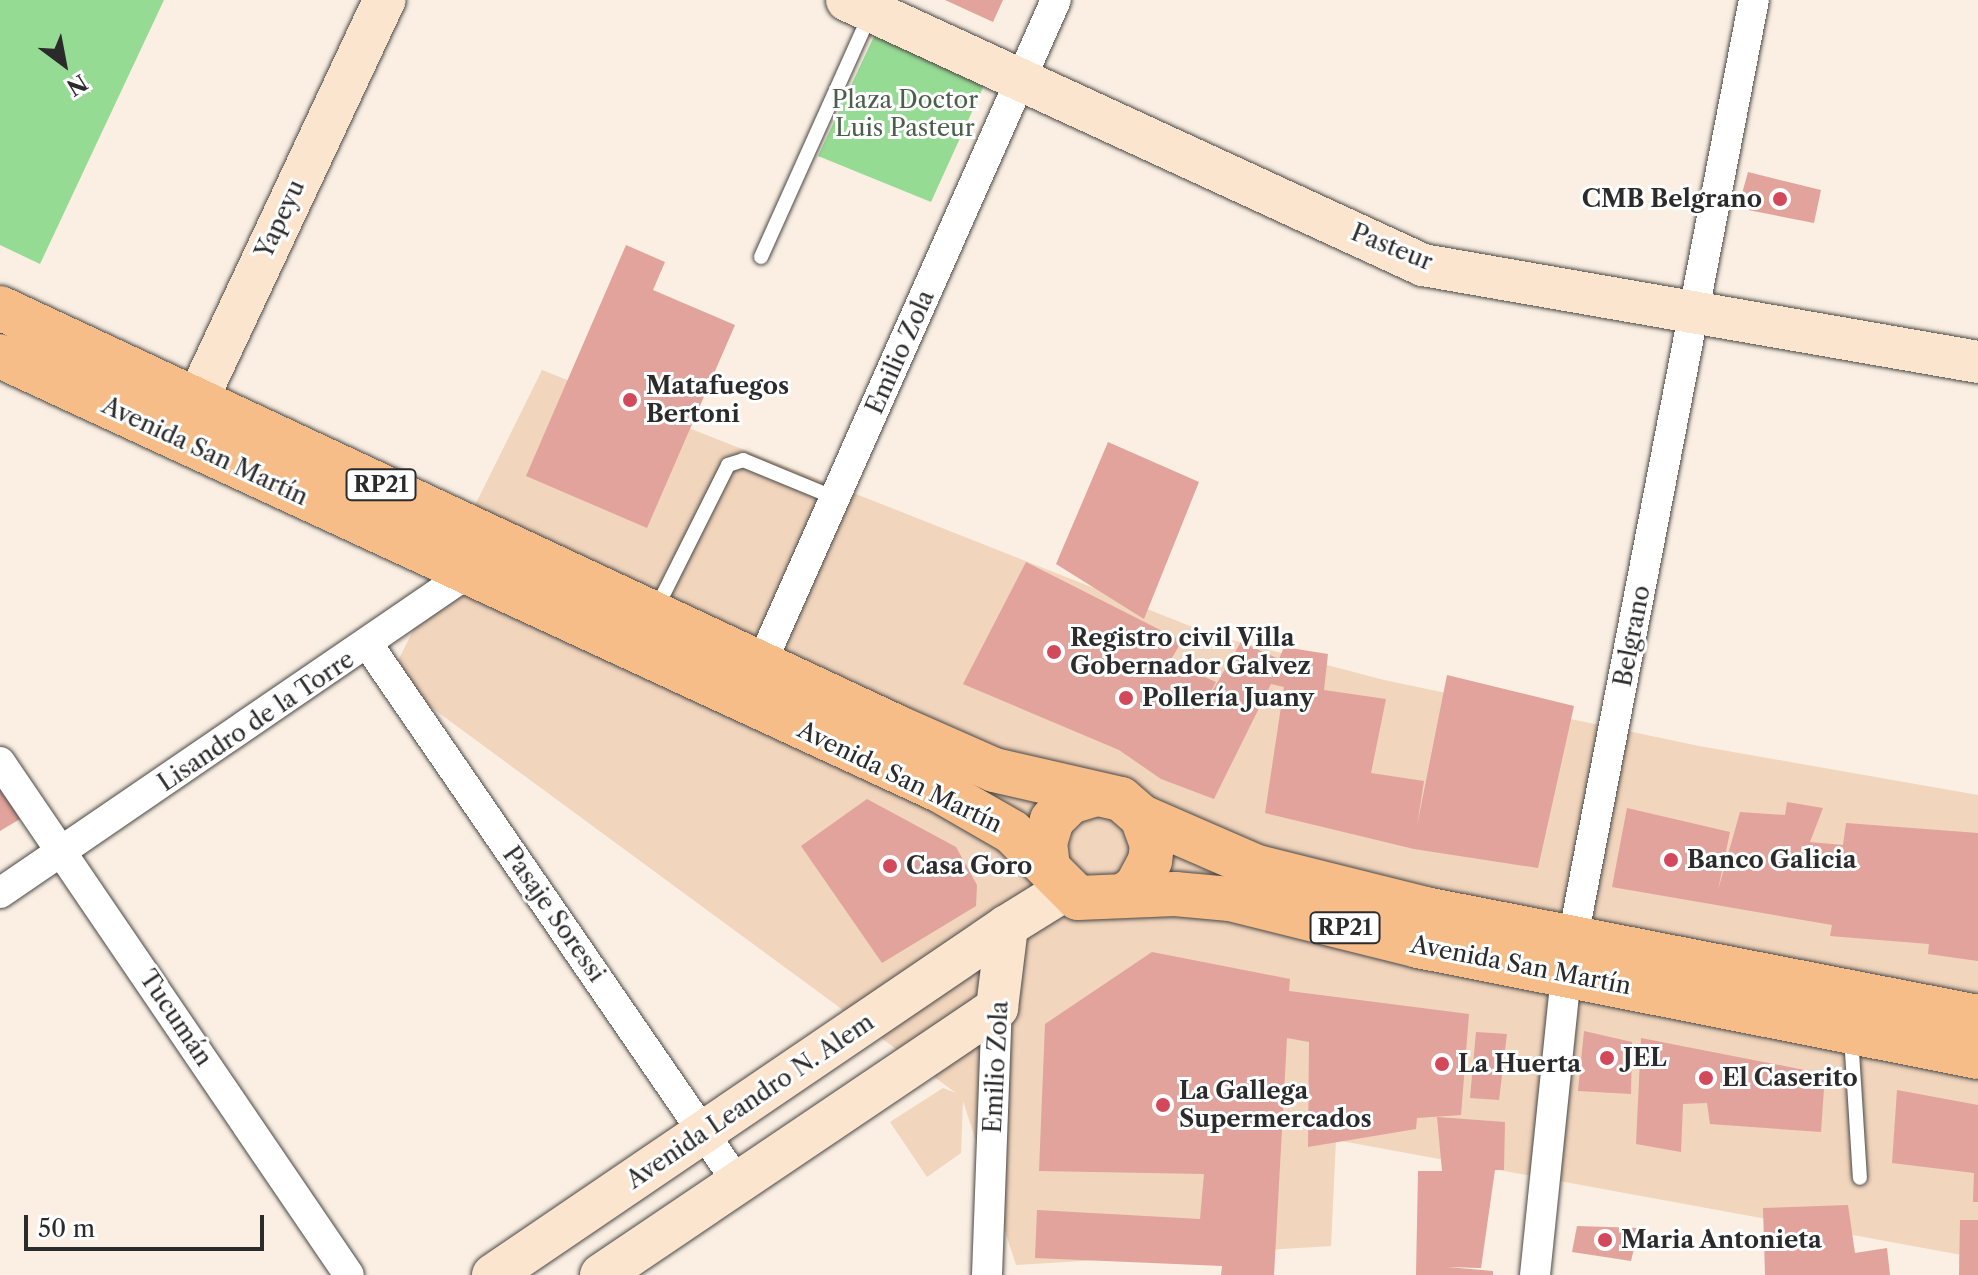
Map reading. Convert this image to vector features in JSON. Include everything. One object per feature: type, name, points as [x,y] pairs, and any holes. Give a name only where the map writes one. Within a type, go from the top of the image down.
[{"type":"main road","name":"Avenida San Martín","points":[[0,308],[994,770],[1121,799],[1142,817],[1257,867],[1425,909],[1570,955],[1851,1031],[1978,1057]]},
{"type":"main road","name":"Avenida San Martín","points":[[0,356],[745,703],[939,790],[1012,832],[1056,879],[1093,902],[1123,896],[1230,899],[1418,946],[1570,955],[1978,1017]]},
{"type":"main road","points":[[1056,879],[1045,843],[1052,820],[1070,802],[1093,795]]},
{"type":"main road","points":[[1123,896],[1136,887],[1150,861],[1152,845],[1142,817]]},
{"type":"street","name":"Yapeyu","points":[[179,439],[384,0]]},
{"type":"street","name":"Emilio Zola","points":[[745,703],[1056,0]]},
{"type":"street","name":"Belgrano","points":[[1535,1275],[1570,955],[1754,0]]},
{"type":"street","name":"Pasteur","points":[[859,6],[1423,265],[1695,309],[1978,362]]},
{"type":"street","name":"Lisandro de la Torre","points":[[0,893],[369,646],[469,574],[506,543]]},
{"type":"street","name":"Pasaje Soressi","points":[[369,646],[738,1183]]},
{"type":"street","name":"Tucumán","points":[[0,762],[349,1275]]},
{"type":"street","points":[[1007,926],[1056,879]]},
{"type":"street","name":"Emilio Zola","points":[[987,1275],[997,1008],[1007,926]]},
{"type":"street","name":"Avenida Leandro N. Alem","points":[[493,1275],[1007,926]]},
{"type":"street","points":[[601,1275],[997,1008]]},
{"type":"lane","points":[[761,257],[859,6]]},
{"type":"lane","points":[[655,612],[728,465],[743,460],[835,498]]},
{"type":"lane","points":[[1851,1031],[1860,1178]]},
{"type":"shaded area","points":[[542,370],[1213,635],[1384,680],[1699,746],[1978,795],[1978,1258],[1336,1140],[1331,1246],[1016,1265],[963,1101],[961,1153],[927,1177],[890,1122],[943,1088],[956,1093],[390,677]]},
{"type":"green space","points":[[0,0],[164,0],[40,264],[0,245]]},
{"type":"green space","name":"Plaza Doctor Luis Pasteur","points":[[877,30],[986,81],[931,202],[818,156]]},
{"type":"building","points":[[945,0],[1003,0],[993,22]]},
{"type":"building","name":"CMB Belgrano","points":[[1748,172],[1821,190],[1814,223],[1738,208]]},
{"type":"building","name":"Matafuegos Bertoni","points":[[626,245],[665,262],[653,290],[735,325],[647,528],[526,476]]},
{"type":"building","points":[[1108,442],[1199,482],[1144,619],[1056,564]]},
{"type":"building","points":[[1026,562],[1182,641],[1170,661],[1216,682],[1200,712],[1241,642],[1279,659],[1284,647],[1328,654],[1324,690],[1386,699],[1371,773],[1424,781],[1417,826],[1447,675],[1574,706],[1538,868],[1414,849],[1265,813],[1284,687],[1271,684],[1214,799],[1161,779],[1119,750],[963,684]]},
{"type":"building","points":[[0,789],[20,819],[0,831]]},
{"type":"building","name":"Casa Goro","points":[[867,799],[956,847],[977,885],[976,906],[882,963],[801,846]]},
{"type":"building","points":[[1787,802],[1823,808],[1810,842],[1843,845],[1846,823],[1978,833],[1978,961],[1928,954],[1929,944],[1830,936],[1832,925],[1612,887],[1627,808],[1730,832],[1718,890],[1740,812],[1785,815]]},
{"type":"building","name":"La Gallega Supermercados","points":[[1152,952],[1290,979],[1289,991],[1469,1014],[1461,1115],[1417,1118],[1416,1129],[1308,1147],[1309,1042],[1287,1038],[1274,1275],[1221,1275],[1222,1266],[1035,1258],[1037,1210],[1200,1219],[1204,1174],[1039,1171],[1045,1024]]},
{"type":"building","name":"JEL","points":[[1584,1031],[1632,1042],[1631,1094],[1578,1091]]},
{"type":"building","points":[[1476,1032],[1507,1034],[1499,1100],[1470,1098]]},
{"type":"building","points":[[1641,1038],[1825,1074],[1821,1132],[1710,1124],[1707,1103],[1683,1104],[1681,1152],[1636,1144]]},
{"type":"building","points":[[1897,1090],[1978,1105],[1978,1202],[1973,1202],[1974,1173],[1892,1163]]},
{"type":"building","points":[[1437,1117],[1505,1122],[1504,1170],[1495,1170],[1481,1268],[1447,1267],[1493,1271],[1493,1275],[1416,1275],[1418,1171],[1442,1171]]},
{"type":"building","points":[[1848,1205],[1855,1253],[1887,1248],[1890,1275],[1765,1275],[1763,1208]]},
{"type":"building","points":[[1960,1220],[1978,1220],[1978,1275],[1959,1275]]},
{"type":"building","name":"Maria Antonieta","points":[[1577,1226],[1639,1228],[1631,1261],[1572,1252]]},
{"type":"place","name":"CMB Belgrano","points":[[1780,199]]},
{"type":"place","name":"Matafuegos Bertoni","points":[[630,400]]},
{"type":"place","name":"Registro civil Villa Gobernador Galvez","points":[[1054,652]]},
{"type":"place","name":"Pollería Juany","points":[[1126,698]]},
{"type":"place","name":"Banco Galicia","points":[[1671,860]]},
{"type":"place","name":"Casa Goro","points":[[890,866]]},
{"type":"place","name":"JEL","points":[[1607,1058]]},
{"type":"place","name":"La Huerta","points":[[1442,1064]]},
{"type":"place","name":"El Caserito","points":[[1706,1078]]},
{"type":"place","name":"La Gallega Supermercados","points":[[1163,1105]]},
{"type":"place","name":"Maria Antonieta","points":[[1605,1240]]}]
